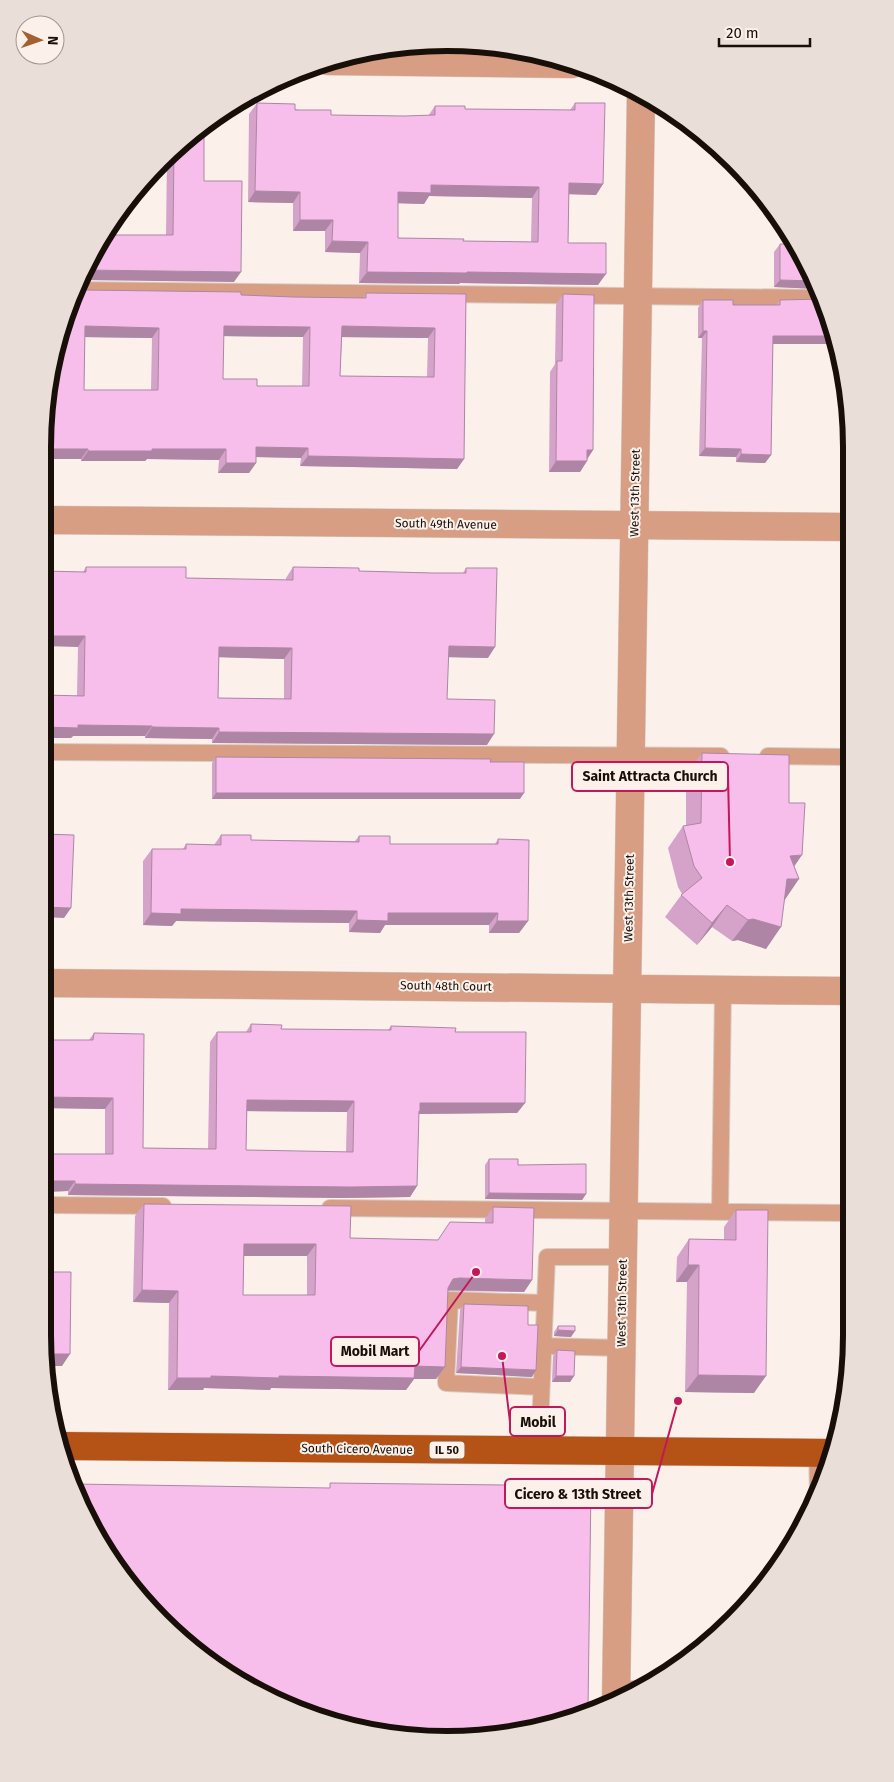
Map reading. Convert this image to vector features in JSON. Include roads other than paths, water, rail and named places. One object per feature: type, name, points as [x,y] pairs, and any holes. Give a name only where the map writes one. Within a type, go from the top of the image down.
[{"type":"main road","name":"South Cicero Avenue","points":[[68,1446],[825,1453]]},
{"type":"street","points":[[360,61],[543,64]]},
{"type":"street","name":"West 13th Street","points":[[623,1690],[620,1452],[621,1348],[641,102]]},
{"type":"street","name":"South 49th Avenue","points":[[51,520],[843,527]]},
{"type":"street","name":"South 48th Court","points":[[51,983],[843,990]]},
{"type":"lane","points":[[84,290],[814,298]]},
{"type":"lane","points":[[51,752],[734,756]]},
{"type":"lane","points":[[753,756],[843,757]]},
{"type":"lane","points":[[720,1211],[723,989]]},
{"type":"lane","points":[[51,1205],[182,1206]]},
{"type":"lane","points":[[312,1208],[843,1213]]},
{"type":"lane","points":[[539,1451],[547,1257],[623,1257]]},
{"type":"lane","points":[[541,1387],[446,1382],[446,1373],[450,1300],[545,1303]]},
{"type":"lane","points":[[543,1346],[621,1348]]},
{"type":"place","name":"Saint Attracta Church","points":[[730,862]]},
{"type":"place","name":"Mobil Mart","points":[[476,1272]]},
{"type":"place","name":"Mobil","points":[[502,1356]]},
{"type":"place","name":"Cicero & 13th Street","points":[[678,1401]]}]
